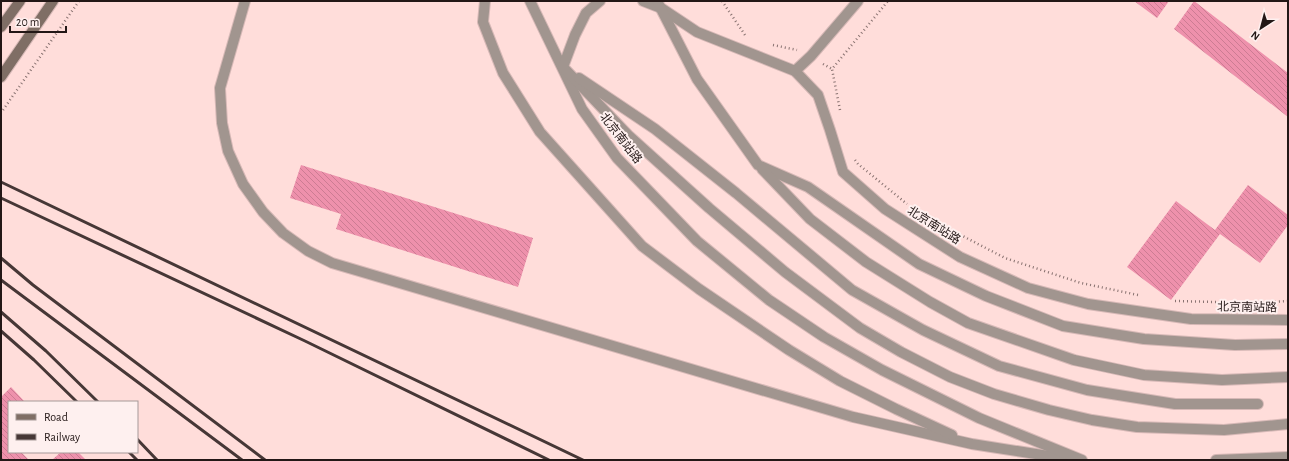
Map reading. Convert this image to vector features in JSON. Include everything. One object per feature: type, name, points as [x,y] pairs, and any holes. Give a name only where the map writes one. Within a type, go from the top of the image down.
[{"type":"main road","points":[[1,27],[20,1]]},
{"type":"main road","points":[[1,77],[53,1]]},
{"type":"street","points":[[245,1],[220,88],[222,123],[228,151],[243,184],[263,212],[283,233],[308,251],[332,263],[846,414],[972,444],[1074,460]]},
{"type":"street","points":[[485,1],[483,22],[503,73],[540,132],[642,246],[738,316],[834,378],[896,409],[972,444]]},
{"type":"street","name":"北京南站路","points":[[530,1],[582,109],[617,158],[697,241],[769,300],[824,337],[882,370],[979,418],[1082,460]]},
{"type":"street","points":[[562,67],[586,13],[600,1]]},
{"type":"street","name":"北京南站路","points":[[643,1],[659,5],[697,32],[796,71],[818,95],[843,172],[885,209],[960,257],[1028,288],[1088,304],[1191,319],[1288,320]]},
{"type":"street","points":[[796,71],[811,56],[858,1]]},
{"type":"street","points":[[659,5],[697,79],[758,165],[810,219],[866,262],[930,302],[968,323],[1074,360],[1144,375],[1222,380],[1288,377]]},
{"type":"street","points":[[562,67],[628,135],[709,208],[785,272],[860,328],[950,378],[994,394],[1049,410],[1092,420],[1137,427],[1224,430],[1288,424]]},
{"type":"street","points":[[562,67],[655,129],[736,193],[852,290],[923,330],[998,366],[1086,390],[1175,404],[1258,404]]},
{"type":"street","points":[[758,165],[808,187],[919,264],[986,296],[1063,326],[1144,339],[1236,345],[1288,344]]},
{"type":"street","points":[[1216,460],[1288,457]]},
{"type":"path","points":[[3,110],[79,1]]},
{"type":"path","points":[[722,1],[747,37]]},
{"type":"path","points":[[840,112],[832,69],[888,1]]},
{"type":"path","points":[[767,44],[794,48]]},
{"type":"path","points":[[854,158],[858,164],[909,206]]},
{"type":"path","points":[[922,214],[1005,258],[1081,283],[1141,296]]},
{"type":"path","points":[[1172,301],[1257,303],[1288,302]]},
{"type":"building","points":[[1134,1],[1169,1],[1157,18]]},
{"type":"building","points":[[1194,1],[1288,73],[1288,117],[1174,29]]},
{"type":"building","points":[[301,165],[533,238],[518,287],[336,229],[341,214],[290,198]]},
{"type":"building","points":[[1248,185],[1288,215],[1288,225],[1260,263],[1220,234],[1171,300],[1127,267],[1176,201],[1215,230]]},
{"type":"building","points":[[11,387],[24,401],[8,401],[8,453],[22,453],[29,460],[1,460],[1,397]]},
{"type":"building","points":[[60,453],[79,453],[86,460],[52,460]]},
{"type":"railway","points":[[1,182],[583,460]]},
{"type":"railway","points":[[1,198],[305,341],[549,460]]},
{"type":"railway","points":[[1,258],[33,285],[265,460]]},
{"type":"railway","points":[[1,280],[242,460]]},
{"type":"railway","points":[[1,312],[46,351],[97,401]]},
{"type":"railway","points":[[1,331],[34,360],[76,401]]},
{"type":"railway","points":[[138,440],[157,460]]},
{"type":"railway","points":[[130,453],[137,460]]}]
